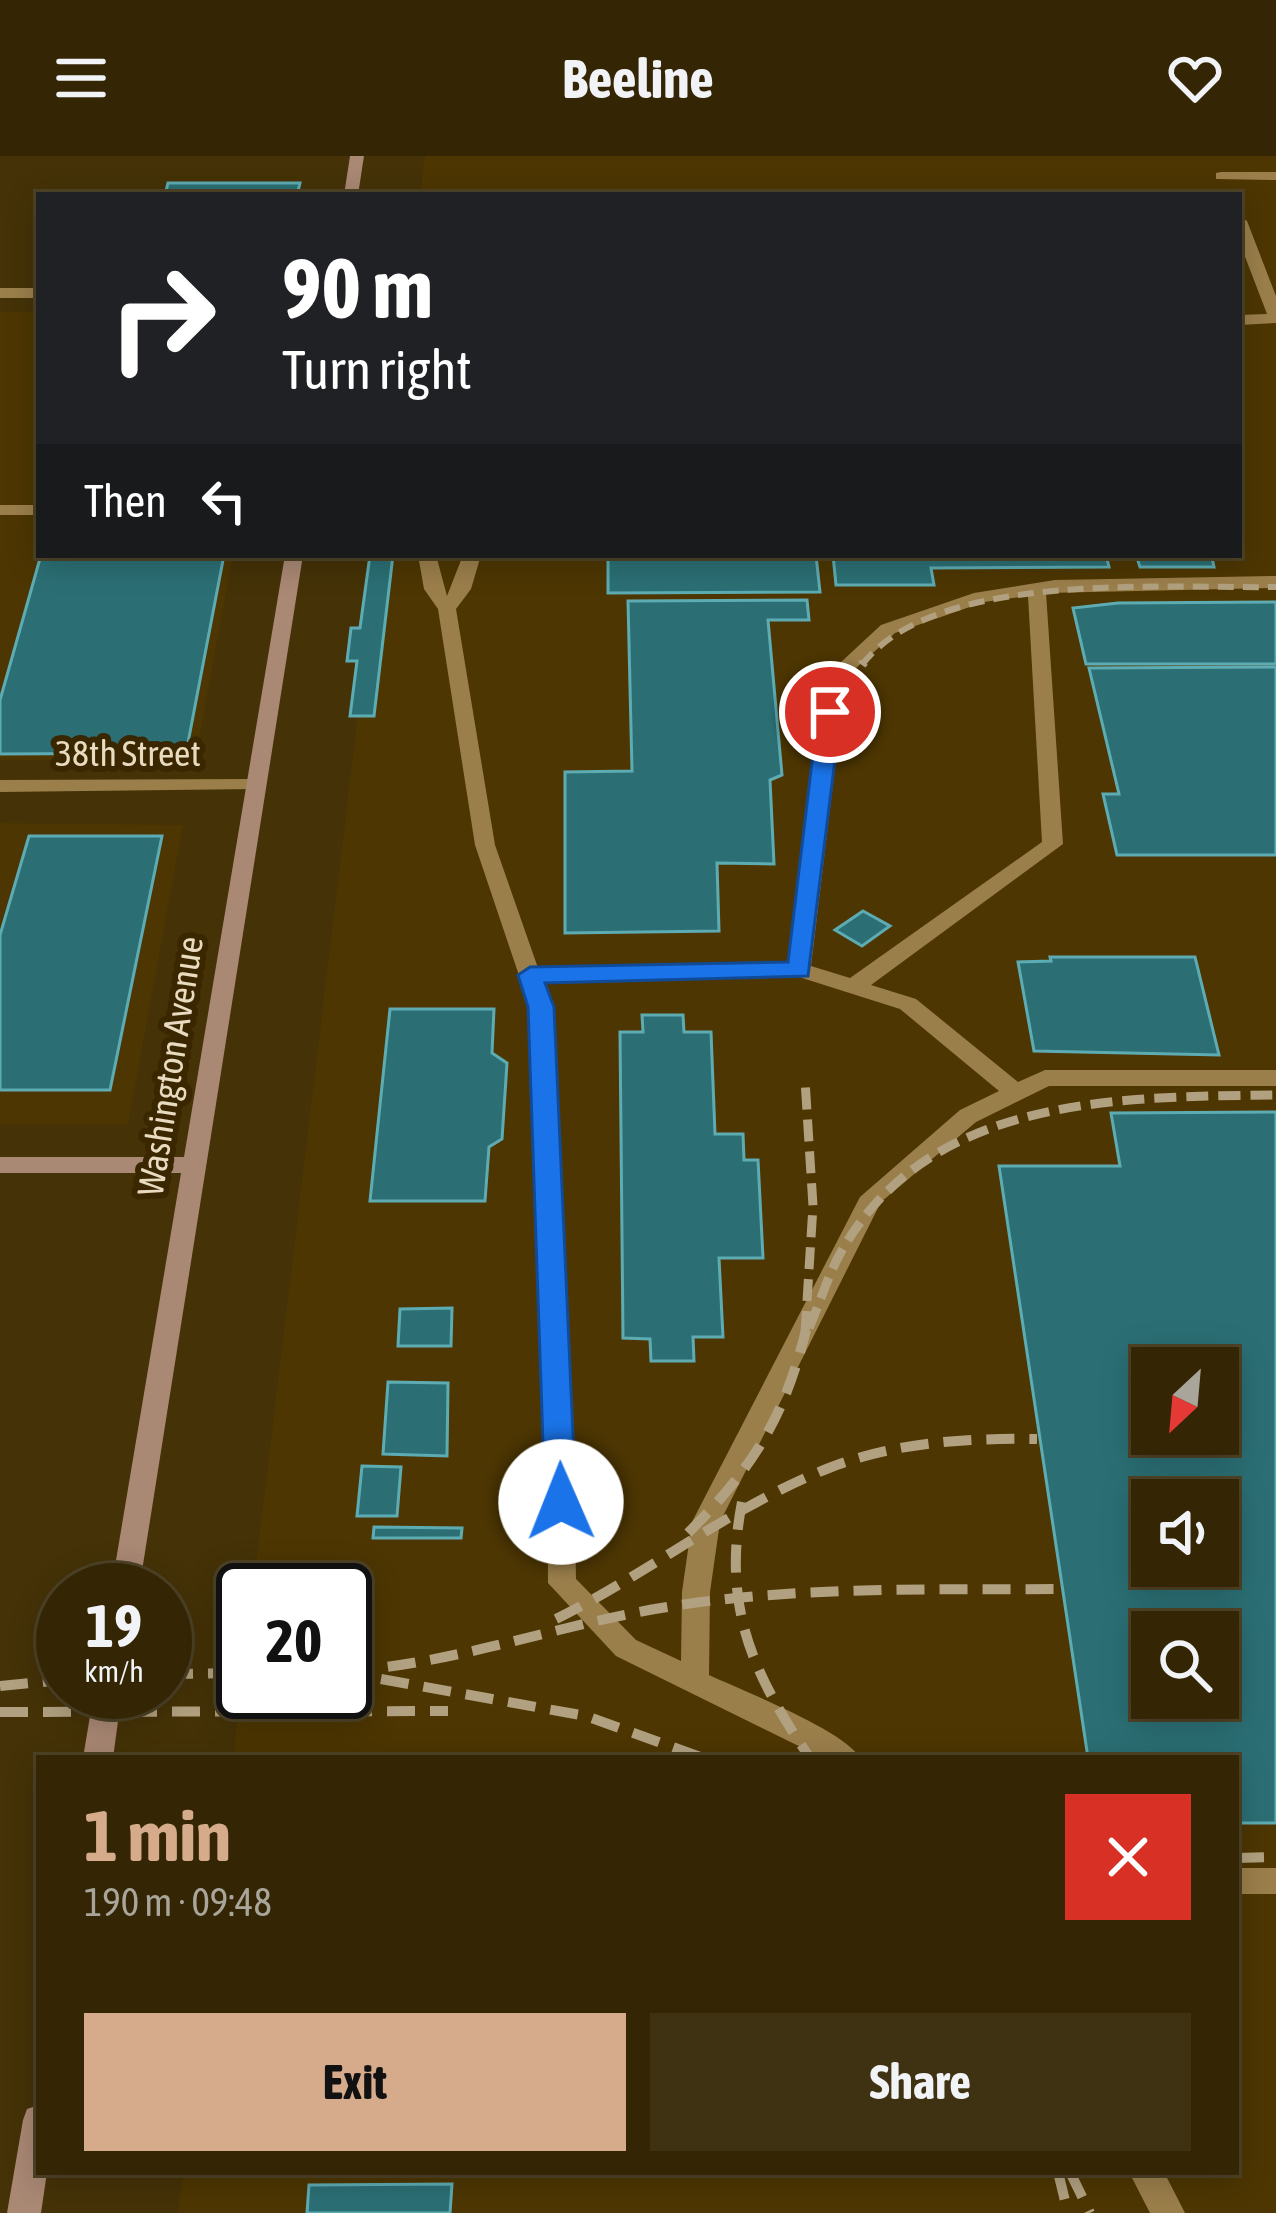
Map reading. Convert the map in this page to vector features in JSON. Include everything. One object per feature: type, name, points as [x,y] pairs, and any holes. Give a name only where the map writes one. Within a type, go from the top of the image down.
[{"type":"street","points":[[352,192],[358,156]]},
{"type":"street","points":[[1214,156],[1228,192]]},
{"type":"street","points":[[1222,176],[1276,176]]},
{"type":"street","points":[[1242,229],[1276,317],[1242,320]]},
{"type":"street","points":[[0,293],[36,293]]},
{"type":"street","points":[[0,510],[36,510]]},
{"type":"street","name":"Washington Avenue","points":[[129,1563],[293,558]]},
{"type":"street","points":[[428,558],[433,589],[447,609],[485,845],[541,1007],[560,1420],[562,1583],[626,1648],[839,1755]]},
{"type":"street","points":[[447,609],[462,590],[471,558]]},
{"type":"street","points":[[800,970],[837,675],[888,629],[981,597],[1055,586],[1276,582]]},
{"type":"street","points":[[853,987],[1053,844],[1037,590]]},
{"type":"street","name":"38th Street","points":[[0,786],[256,785]]},
{"type":"street","points":[[530,975],[800,970],[908,1004],[1015,1092]]},
{"type":"street","points":[[695,1679],[696,1592],[706,1522],[872,1197],[968,1116],[1045,1078],[1276,1078]]},
{"type":"street","points":[[0,1165],[194,1165]]},
{"type":"street","points":[[99,1749],[104,1719]]},
{"type":"street","points":[[1239,1881],[1276,1881]]},
{"type":"street","points":[[24,2213],[36,2139]]},
{"type":"shaded area","points":[[425,156],[1276,156],[1276,2213],[178,2213],[183,2175],[1239,2175],[1239,1755],[233,1755],[237,1719],[372,1719],[372,1563],[256,1563],[377,558],[1242,558],[1242,192],[420,192]]},
{"type":"shaded area","points":[[0,312],[36,312],[36,558],[232,558],[195,761],[0,760]]},
{"type":"shaded area","points":[[0,823],[183,825],[128,1124],[0,1124]]},
{"type":"building","points":[[168,183],[300,183],[298,192],[166,192]]},
{"type":"building","points":[[40,558],[223,558],[186,753],[0,754],[0,700]]},
{"type":"building","points":[[370,558],[393,558],[374,716],[350,716],[357,661],[347,661],[351,628],[360,628]]},
{"type":"building","points":[[608,558],[816,558],[820,592],[608,593]]},
{"type":"building","points":[[833,558],[1107,558],[1109,567],[931,568],[934,585],[836,585]]},
{"type":"building","points":[[1137,558],[1212,558],[1214,567],[1140,567]]},
{"type":"building","points":[[807,600],[809,620],[768,620],[782,775],[770,780],[774,864],[717,863],[719,931],[565,933],[565,772],[632,771],[628,601]]},
{"type":"building","points":[[1276,602],[1276,664],[1086,664],[1073,608],[1118,603]]},
{"type":"building","points":[[1276,667],[1276,855],[1117,855],[1103,794],[1119,794],[1089,668]]},
{"type":"building","points":[[29,836],[162,836],[110,1090],[0,1090],[0,935]]},
{"type":"building","points":[[863,911],[890,926],[862,946],[835,930]]},
{"type":"building","points":[[1050,957],[1195,957],[1219,1055],[1034,1051],[1018,962],[1051,961]]},
{"type":"building","points":[[390,1009],[494,1009],[492,1053],[507,1063],[502,1139],[489,1147],[485,1201],[370,1201]]},
{"type":"building","points":[[642,1015],[683,1015],[684,1032],[711,1032],[715,1134],[743,1134],[744,1160],[758,1160],[763,1258],[719,1258],[723,1337],[693,1337],[694,1361],[651,1361],[650,1339],[623,1338],[620,1032],[643,1032]]},
{"type":"building","points":[[1276,1112],[1276,1823],[1239,1823],[1239,1755],[1088,1755],[999,1166],[1120,1166],[1111,1113]]},
{"type":"building","points":[[452,1308],[451,1346],[398,1346],[400,1309]]},
{"type":"building","points":[[388,1382],[448,1383],[447,1456],[383,1454]]},
{"type":"building","points":[[362,1466],[401,1467],[397,1516],[357,1516]]},
{"type":"building","points":[[374,1527],[462,1528],[461,1538],[373,1538]]},
{"type":"building","points":[[452,2184],[450,2213],[307,2213],[309,2185]]},
{"type":"railway","points":[[862,665],[896,634],[942,613],[996,599],[1116,587],[1276,587]]},
{"type":"railway","points":[[810,813],[830,711],[864,662]]},
{"type":"railway","points":[[805,1080],[813,1206],[805,1333]]},
{"type":"railway","points":[[809,1328],[841,1252],[879,1200],[924,1162],[976,1134],[1033,1115],[1093,1104],[1276,1095]]},
{"type":"railway","points":[[688,1533],[763,1441],[787,1390],[806,1330]]},
{"type":"railway","points":[[741,1511],[829,1468],[880,1452],[931,1443],[1037,1439]]},
{"type":"railway","points":[[741,1511],[742,1502]]},
{"type":"railway","points":[[556,1619],[741,1511]]},
{"type":"railway","points":[[738,1598],[741,1511]]},
{"type":"railway","points":[[738,1598],[858,1591],[1056,1589]]},
{"type":"railway","points":[[372,1668],[465,1653],[661,1608],[738,1598]]},
{"type":"railway","points":[[738,1598],[758,1667],[808,1755]]},
{"type":"railway","points":[[192,1674],[216,1673]]},
{"type":"railway","points":[[381,1679],[586,1716],[695,1755]]},
{"type":"railway","points":[[0,1686],[36,1683]]},
{"type":"railway","points":[[0,1712],[448,1711]]},
{"type":"railway","points":[[1239,1858],[1276,1857]]},
{"type":"railway","points":[[1059,2175],[1068,2213]]},
{"type":"railway","points":[[1071,2175],[1090,2213]]},
{"type":"route","points":[[561,1502],[541,1007],[530,975],[800,970],[830,712]]}]
